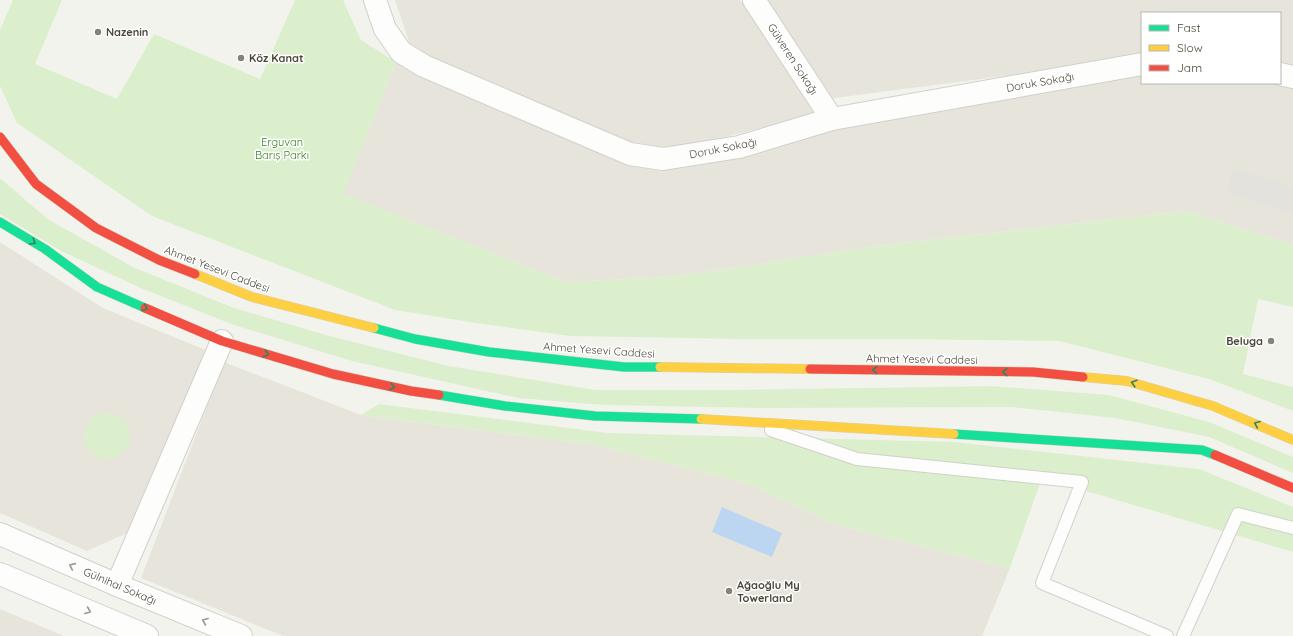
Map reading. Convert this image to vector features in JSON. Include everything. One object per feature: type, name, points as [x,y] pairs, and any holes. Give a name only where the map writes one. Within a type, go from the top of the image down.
[{"type":"main road","name":"Ahmet Yesevi Caddesi","points":[[0,137],[36,184],[96,228],[159,260],[252,297],[415,339],[489,352],[624,367],[1033,372],[1127,381],[1213,406],[1293,440]]},
{"type":"main road","points":[[0,222],[45,249],[97,287],[222,341],[333,374],[412,391],[504,406],[595,416],[712,419],[1202,450],[1293,488]]},
{"type":"street","name":"Doruk Sokağı","points":[[375,0],[385,29],[401,52],[424,66],[630,154],[663,159],[739,147],[832,119],[1141,64]]},
{"type":"street","name":"Gülveren Sokağı","points":[[754,0],[832,119]]},
{"type":"street","points":[[1281,74],[1293,77]]},
{"type":"street","points":[[117,585],[222,341]]},
{"type":"street","name":"Gülnihal Sokağı","points":[[0,534],[117,585],[241,636]]},
{"type":"street","points":[[0,574],[147,636]]},
{"type":"lane","points":[[747,422],[857,459],[1082,482],[1042,583],[1168,636]]},
{"type":"lane","points":[[1183,636],[1238,514],[1293,528]]},
{"type":"shaded area","points":[[395,0],[740,0],[817,114],[668,151],[614,142],[411,48]]},
{"type":"shaded area","points":[[765,0],[1293,0],[1293,69],[1281,66],[1281,12],[1141,12],[1141,58],[827,99]]},
{"type":"shaded area","points":[[396,62],[643,165],[835,124],[1141,75],[1141,84],[1281,83],[1293,86],[1293,245],[1185,211],[885,245],[672,277],[565,282],[342,194]]},
{"type":"shaded area","points":[[1232,168],[1293,187],[1293,214],[1227,193]]},
{"type":"shaded area","points":[[0,242],[103,308],[208,351],[127,533],[87,551],[0,513]]},
{"type":"shaded area","name":"Ağaoğlu My Towerland","points":[[224,362],[361,415],[595,445],[747,483],[837,525],[1010,568],[982,636],[283,636],[141,578]]},
{"type":"shaded area","points":[[0,609],[64,636],[0,636]]},
{"type":"green space","name":"Erguvan Barış Parkı","points":[[13,0],[62,0],[35,64],[117,99],[154,34],[260,79],[295,0],[343,0],[361,40],[396,62],[343,194],[565,282],[672,277],[885,245],[1185,211],[1293,245],[1293,307],[1258,299],[1243,374],[1293,387],[1293,411],[1209,379],[1059,341],[739,339],[570,336],[395,310],[152,216],[17,123],[0,86],[0,30]]},
{"type":"green space","points":[[0,178],[49,220],[133,267],[234,308],[326,335],[449,366],[596,390],[732,390],[992,386],[1109,395],[1209,422],[1293,457],[1293,473],[1209,437],[1115,418],[1012,407],[763,408],[604,405],[518,398],[352,361],[234,325],[143,289],[61,251],[0,214]]},
{"type":"green space","points":[[379,404],[608,433],[954,442],[1199,469],[1293,507],[1293,552],[1042,478],[1010,568],[837,525],[747,483],[595,445],[361,415]]},
{"type":"green space","points":[[102,413],[112,413],[124,419],[129,427],[129,445],[124,453],[116,458],[102,459],[94,456],[87,449],[84,441],[84,431],[87,423],[94,416]]},
{"type":"water","points":[[722,507],[782,533],[772,557],[712,532]]},
{"type":"traffic: fast","points":[[0,222],[45,249],[97,287],[145,308]]},
{"type":"traffic: fast","points":[[374,328],[415,339],[489,352],[624,367],[660,367]]},
{"type":"traffic: fast","points":[[439,395],[505,406],[595,416],[701,419]]},
{"type":"traffic: fast","points":[[954,434],[1202,450],[1215,455]]},
{"type":"traffic: slow","points":[[195,274],[252,297],[374,328]]},
{"type":"traffic: slow","points":[[660,367],[810,369]]},
{"type":"traffic: slow","points":[[1083,377],[1127,381],[1213,406],[1293,440]]},
{"type":"traffic: slow","points":[[701,419],[954,434]]},
{"type":"traffic: jam","points":[[0,137],[36,184],[96,228],[159,260],[195,274]]},
{"type":"traffic: jam","points":[[145,308],[222,341],[333,374],[411,391],[439,395]]},
{"type":"traffic: jam","points":[[810,369],[1033,372],[1083,377]]},
{"type":"traffic: jam","points":[[1215,455],[1293,488]]},
{"type":"place","name":"Nazenin","points":[[98,32]]},
{"type":"place","name":"Köz Kanat","points":[[241,58]]},
{"type":"place","name":"Beluga","points":[[1271,341]]},
{"type":"place","name":"Ağaoğlu My Towerland","points":[[729,591]]}]
